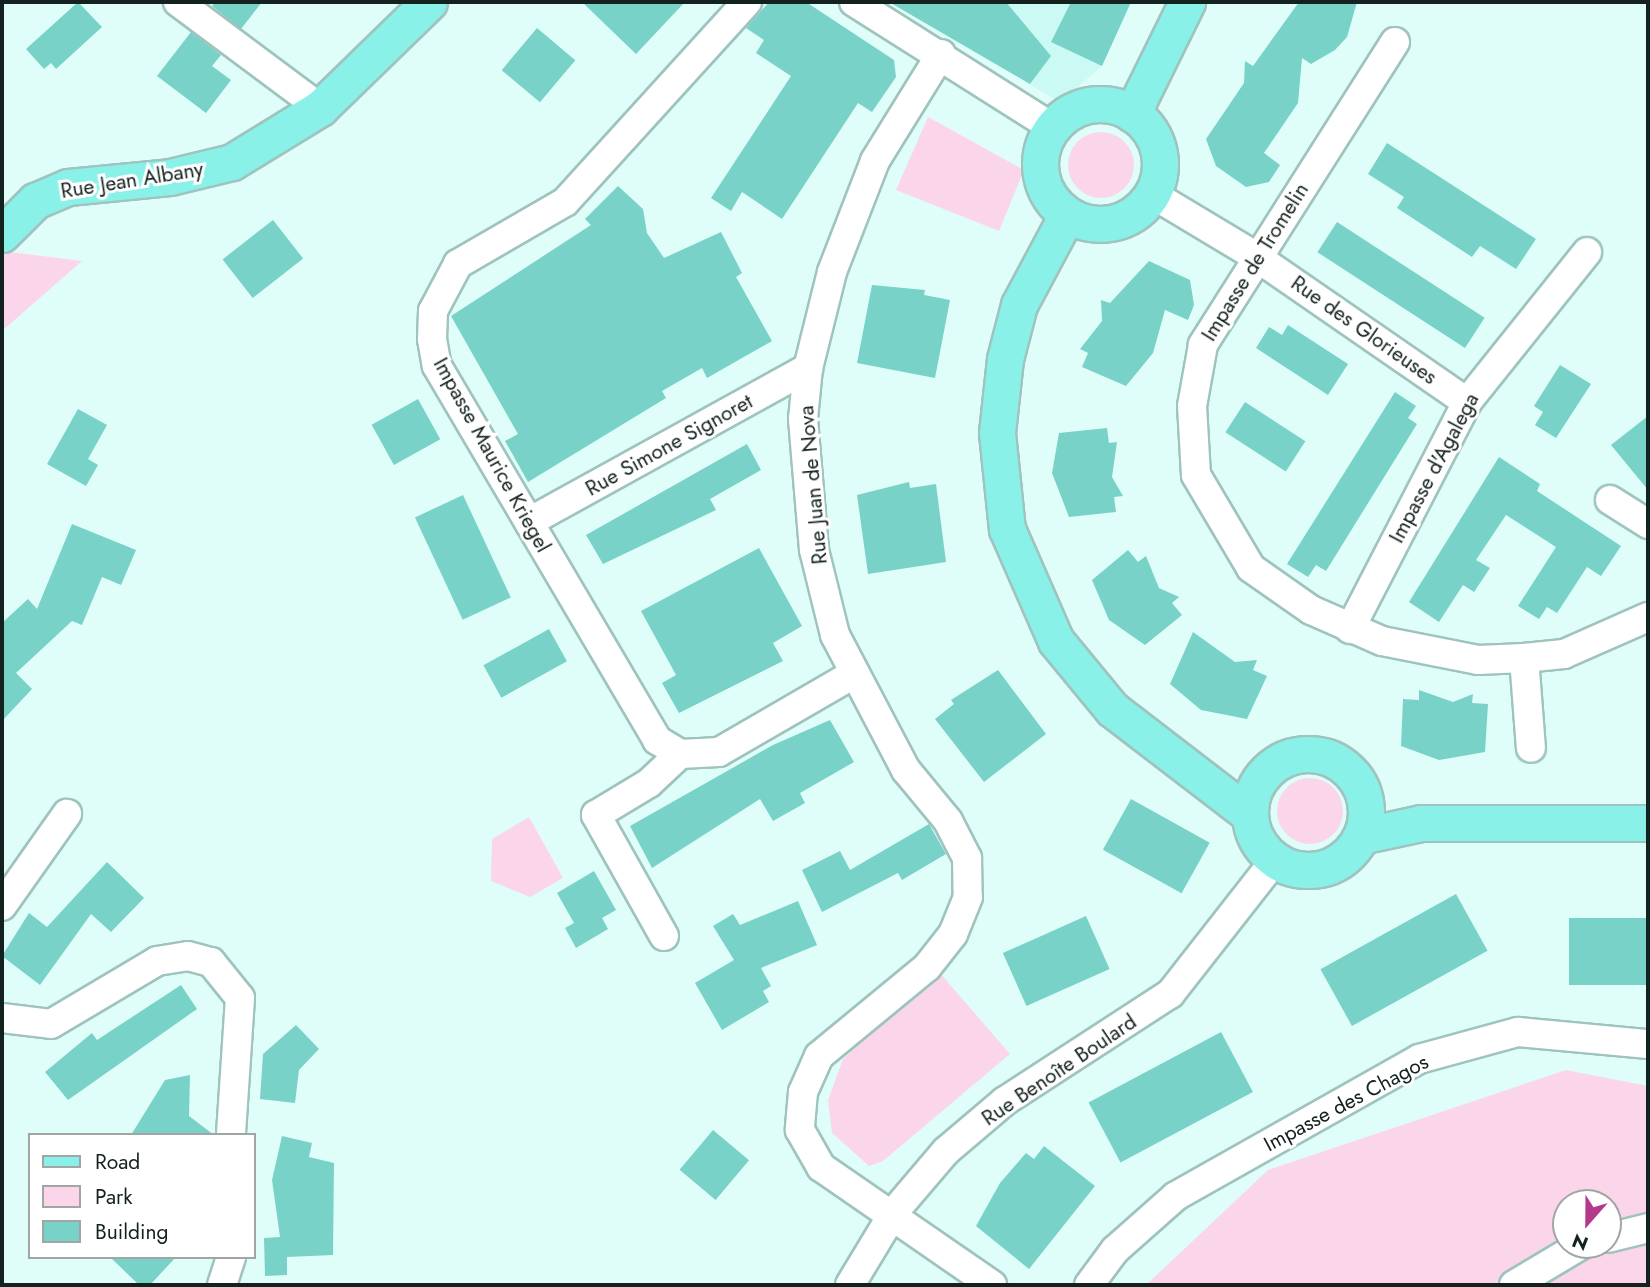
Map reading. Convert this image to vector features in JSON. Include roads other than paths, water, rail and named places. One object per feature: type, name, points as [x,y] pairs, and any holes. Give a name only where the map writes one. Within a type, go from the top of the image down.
[{"type":"main road","name":"Rue Jean Albany","points":[[2,234],[51,193],[232,162],[320,108],[429,2]]},
{"type":"main road","points":[[1132,114],[1187,2]]},
{"type":"main road","points":[[1099,104],[1132,114],[1157,151],[1152,194],[1123,220],[1104,224],[1067,215],[1052,201],[1041,174],[1043,145],[1052,127],[1065,115],[1099,104]]},
{"type":"main road","points":[[1067,215],[1019,305],[1005,359],[997,433],[1000,494],[1028,587],[1056,641],[1112,709],[1181,766],[1249,814],[1261,846],[1275,860],[1324,868],[1346,856],[1364,820],[1352,774],[1322,756],[1287,758],[1259,780],[1249,814]]},
{"type":"main road","points":[[1181,766],[1259,780]]},
{"type":"main road","points":[[1364,820],[1421,823],[1648,823]]},
{"type":"street","points":[[178,2],[320,108]]},
{"type":"street","name":"Impasse Maurice Kriegel","points":[[680,754],[643,723],[530,522],[437,366],[433,311],[443,286],[458,264],[565,202],[747,2]]},
{"type":"street","points":[[854,2],[941,54],[1052,127]]},
{"type":"street","name":"Impasse de Tromelin","points":[[1395,42],[1255,256],[1203,345],[1192,407],[1196,475],[1251,568],[1350,629],[1421,652],[1524,658],[1564,654],[1648,617]]},
{"type":"street","name":"Rue Juan de Nova","points":[[894,1212],[867,1202],[821,1167],[800,1130],[803,1092],[819,1056],[927,967],[953,934],[968,898],[967,858],[948,821],[906,770],[852,674],[814,550],[803,419],[808,368],[832,272],[875,161],[941,54]]},
{"type":"street","name":"Rue des Glorieuses","points":[[1152,194],[1255,256],[1468,402]]},
{"type":"street","name":"Impasse d'Agalega","points":[[1350,629],[1468,402],[1587,252]]},
{"type":"street","name":"Rue Simone Signoret","points":[[530,522],[808,368]]},
{"type":"street","points":[[1610,500],[1648,524]]},
{"type":"street","points":[[1524,658],[1531,748]]},
{"type":"street","points":[[664,936],[596,815],[649,783],[680,754],[719,752],[852,674]]},
{"type":"street","points":[[2,906],[67,814]]},
{"type":"street","name":"Rue Benoîte Boulard","points":[[850,1285],[894,1212],[946,1151],[1005,1101],[1170,994],[1275,860]]},
{"type":"street","points":[[2,1018],[51,1024],[157,961],[188,956],[211,962],[240,998],[231,1133]]},
{"type":"street","name":"Impasse des Chagos","points":[[1090,1285],[1115,1250],[1176,1196],[1419,1059],[1518,1032],[1648,1044]]},
{"type":"street","points":[[894,1212],[992,1285]]},
{"type":"street","points":[[1622,1234],[1648,1228]]},
{"type":"street","points":[[222,1285],[230,1259]]},
{"type":"street","points":[[1514,1285],[1558,1259]]}]
